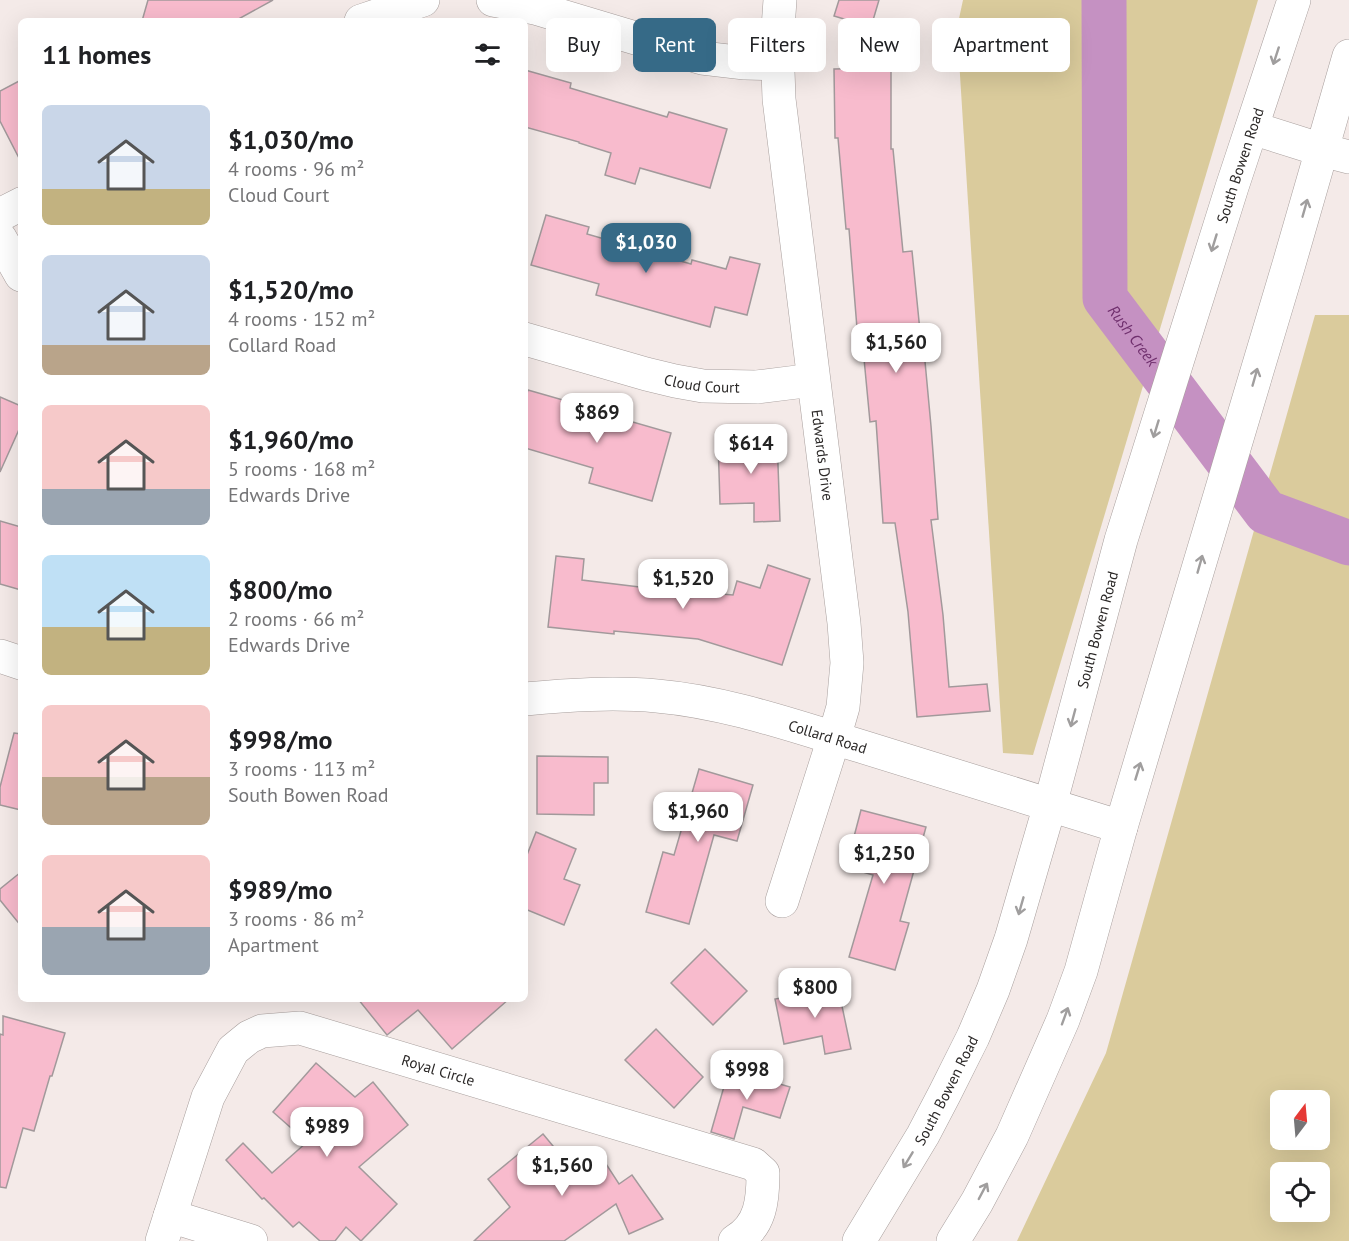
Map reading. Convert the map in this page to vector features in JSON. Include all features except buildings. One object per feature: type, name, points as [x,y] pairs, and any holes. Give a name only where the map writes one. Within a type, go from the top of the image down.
[{"type":"main road","points":[[369,18],[423,0]]},
{"type":"main road","points":[[493,0],[535,8],[702,58],[728,61]]},
{"type":"main road","name":"Edwards Drive","points":[[779,18],[780,0]]},
{"type":"main road","name":"South Bowen Road","points":[[859,1241],[922,1135],[973,1037],[1011,939],[1050,805],[1121,540],[1232,187],[1294,0]]},
{"type":"main road","points":[[953,1241],[977,1202],[1012,1136],[1063,1020],[1081,971],[1121,827],[1289,264],[1336,153],[1349,56]]},
{"type":"main road","name":"Edwards Drive","points":[[778,72],[847,663],[843,707],[782,901]]},
{"type":"main road","points":[[1252,128],[1336,153]]},
{"type":"main road","points":[[0,215],[18,206]]},
{"type":"main road","points":[[0,238],[18,270]]},
{"type":"main road","name":"Cloud Court","points":[[528,340],[646,374],[703,386],[756,387],[813,380]]},
{"type":"main road","points":[[0,656],[18,662]]},
{"type":"main road","name":"Collard Road","points":[[528,699],[576,695],[656,696],[728,708],[834,738],[1121,827]]},
{"type":"main road","name":"Royal Circle","points":[[166,1229],[208,1097],[233,1050],[249,1037],[262,1031],[300,1028],[753,1164],[763,1173],[763,1197],[754,1223],[745,1236],[735,1241]]},
{"type":"main road","points":[[166,1229],[251,1241]]},
{"type":"shaded area","points":[[963,0],[1258,0],[1033,755],[1003,753],[960,72],[1070,72],[1070,18],[959,18]]},
{"type":"shaded area","points":[[1315,315],[1349,315],[1349,1241],[1017,1241],[1106,1053]]},
{"type":"waterway","name":"Rush Creek","points":[[1104,0],[1105,298],[1266,512],[1349,543]]}]
